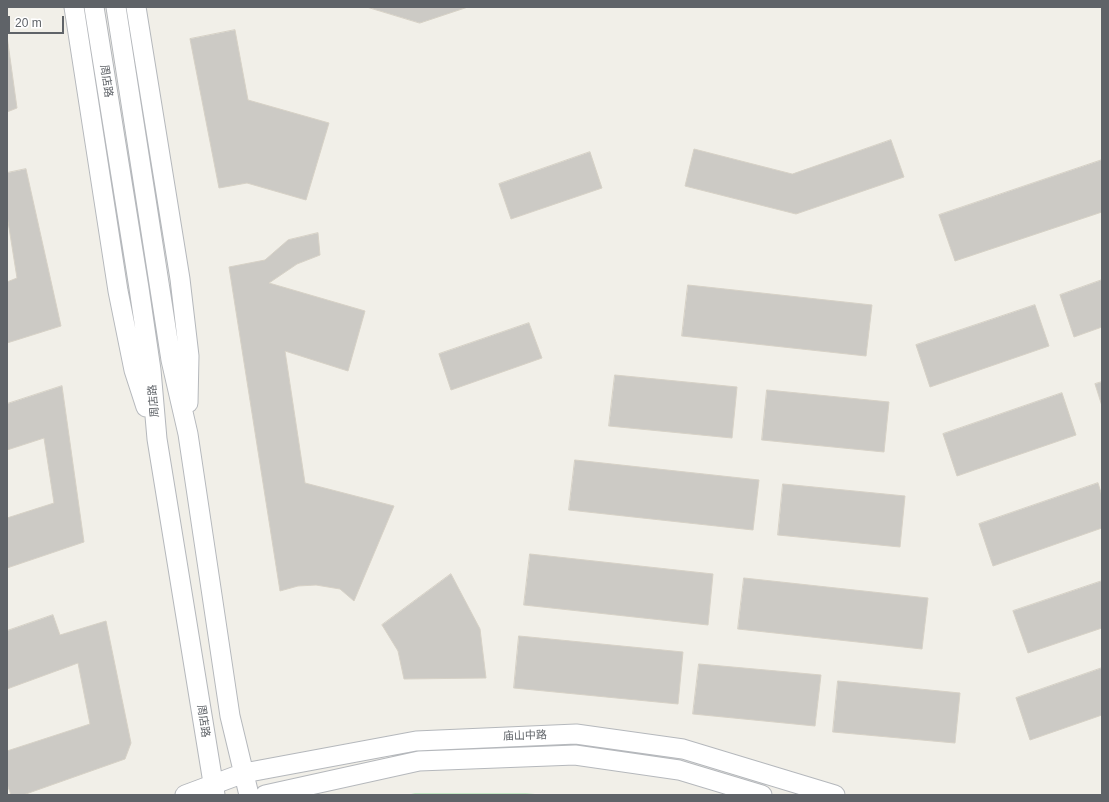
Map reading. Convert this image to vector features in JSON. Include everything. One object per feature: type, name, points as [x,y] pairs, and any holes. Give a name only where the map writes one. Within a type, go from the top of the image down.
[{"type":"street","points":[[74,7],[118,291],[134,370],[157,439]]},
{"type":"street","name":"周店路","points":[[94,7],[151,370],[157,439],[214,790]]},
{"type":"street","name":"周店路","points":[[116,7],[171,360],[188,434],[230,716],[250,795]]},
{"type":"street","points":[[136,7],[180,279],[189,356],[188,434]]},
{"type":"street","name":"庙山中路","points":[[185,795],[214,790],[244,773],[416,740],[576,734],[683,749],[835,795]]},
{"type":"street","name":"庙山中路","points":[[265,795],[419,761],[575,755],[679,770],[762,795]]},
{"type":"green space","points":[[415,793],[526,793],[544,795],[407,795]]},
{"type":"building","points":[[367,7],[468,7],[420,23]]},
{"type":"building","points":[[235,30],[248,100],[329,123],[306,200],[247,183],[219,188],[190,39]]},
{"type":"building","points":[[7,36],[17,108],[7,112]]},
{"type":"building","points":[[891,140],[904,177],[796,214],[685,186],[694,149],[792,174]]},
{"type":"building","points":[[590,152],[602,188],[511,219],[499,184]]},
{"type":"building","points":[[1102,160],[1102,212],[955,261],[939,215]]},
{"type":"building","points":[[26,169],[61,326],[7,343],[7,282],[17,278],[7,215],[7,173]]},
{"type":"building","points":[[318,233],[320,255],[297,264],[269,283],[365,311],[348,371],[285,351],[305,483],[394,506],[354,601],[340,589],[316,585],[298,586],[280,591],[229,267],[265,260],[288,240]]},
{"type":"building","points":[[1102,280],[1102,327],[1074,337],[1060,295]]},
{"type":"building","points":[[688,285],[872,305],[866,356],[682,336]]},
{"type":"building","points":[[1035,305],[1049,346],[930,387],[916,345]]},
{"type":"building","points":[[529,323],[542,358],[451,390],[439,354]]},
{"type":"building","points":[[615,375],[737,387],[732,438],[609,426]]},
{"type":"building","points":[[1102,382],[1102,406],[1095,384]]},
{"type":"building","points":[[62,386],[84,542],[7,568],[7,518],[54,503],[44,438],[7,450],[7,404]]},
{"type":"building","points":[[767,390],[889,402],[884,452],[762,440]]},
{"type":"building","points":[[1062,393],[1076,435],[957,476],[943,434]]},
{"type":"building","points":[[575,460],[759,480],[753,530],[569,510]]},
{"type":"building","points":[[1098,483],[1102,496],[1102,528],[993,566],[979,524]]},
{"type":"building","points":[[783,484],[905,496],[900,547],[778,535]]},
{"type":"building","points":[[530,554],[713,574],[708,625],[524,605]]},
{"type":"building","points":[[451,574],[480,629],[486,678],[404,679],[398,651],[382,625]]},
{"type":"building","points":[[744,578],[928,598],[922,649],[738,629]]},
{"type":"building","points":[[1102,581],[1102,628],[1028,653],[1013,611]]},
{"type":"building","points":[[53,615],[60,635],[106,621],[131,743],[125,759],[23,795],[11,795],[7,784],[7,751],[90,724],[78,663],[7,689],[7,631]]},
{"type":"building","points":[[519,636],[683,652],[678,704],[514,688]]},
{"type":"building","points":[[699,664],[821,675],[815,726],[693,714]]},
{"type":"building","points":[[1102,668],[1102,715],[1030,740],[1016,698]]},
{"type":"building","points":[[838,681],[960,693],[955,743],[833,732]]}]
